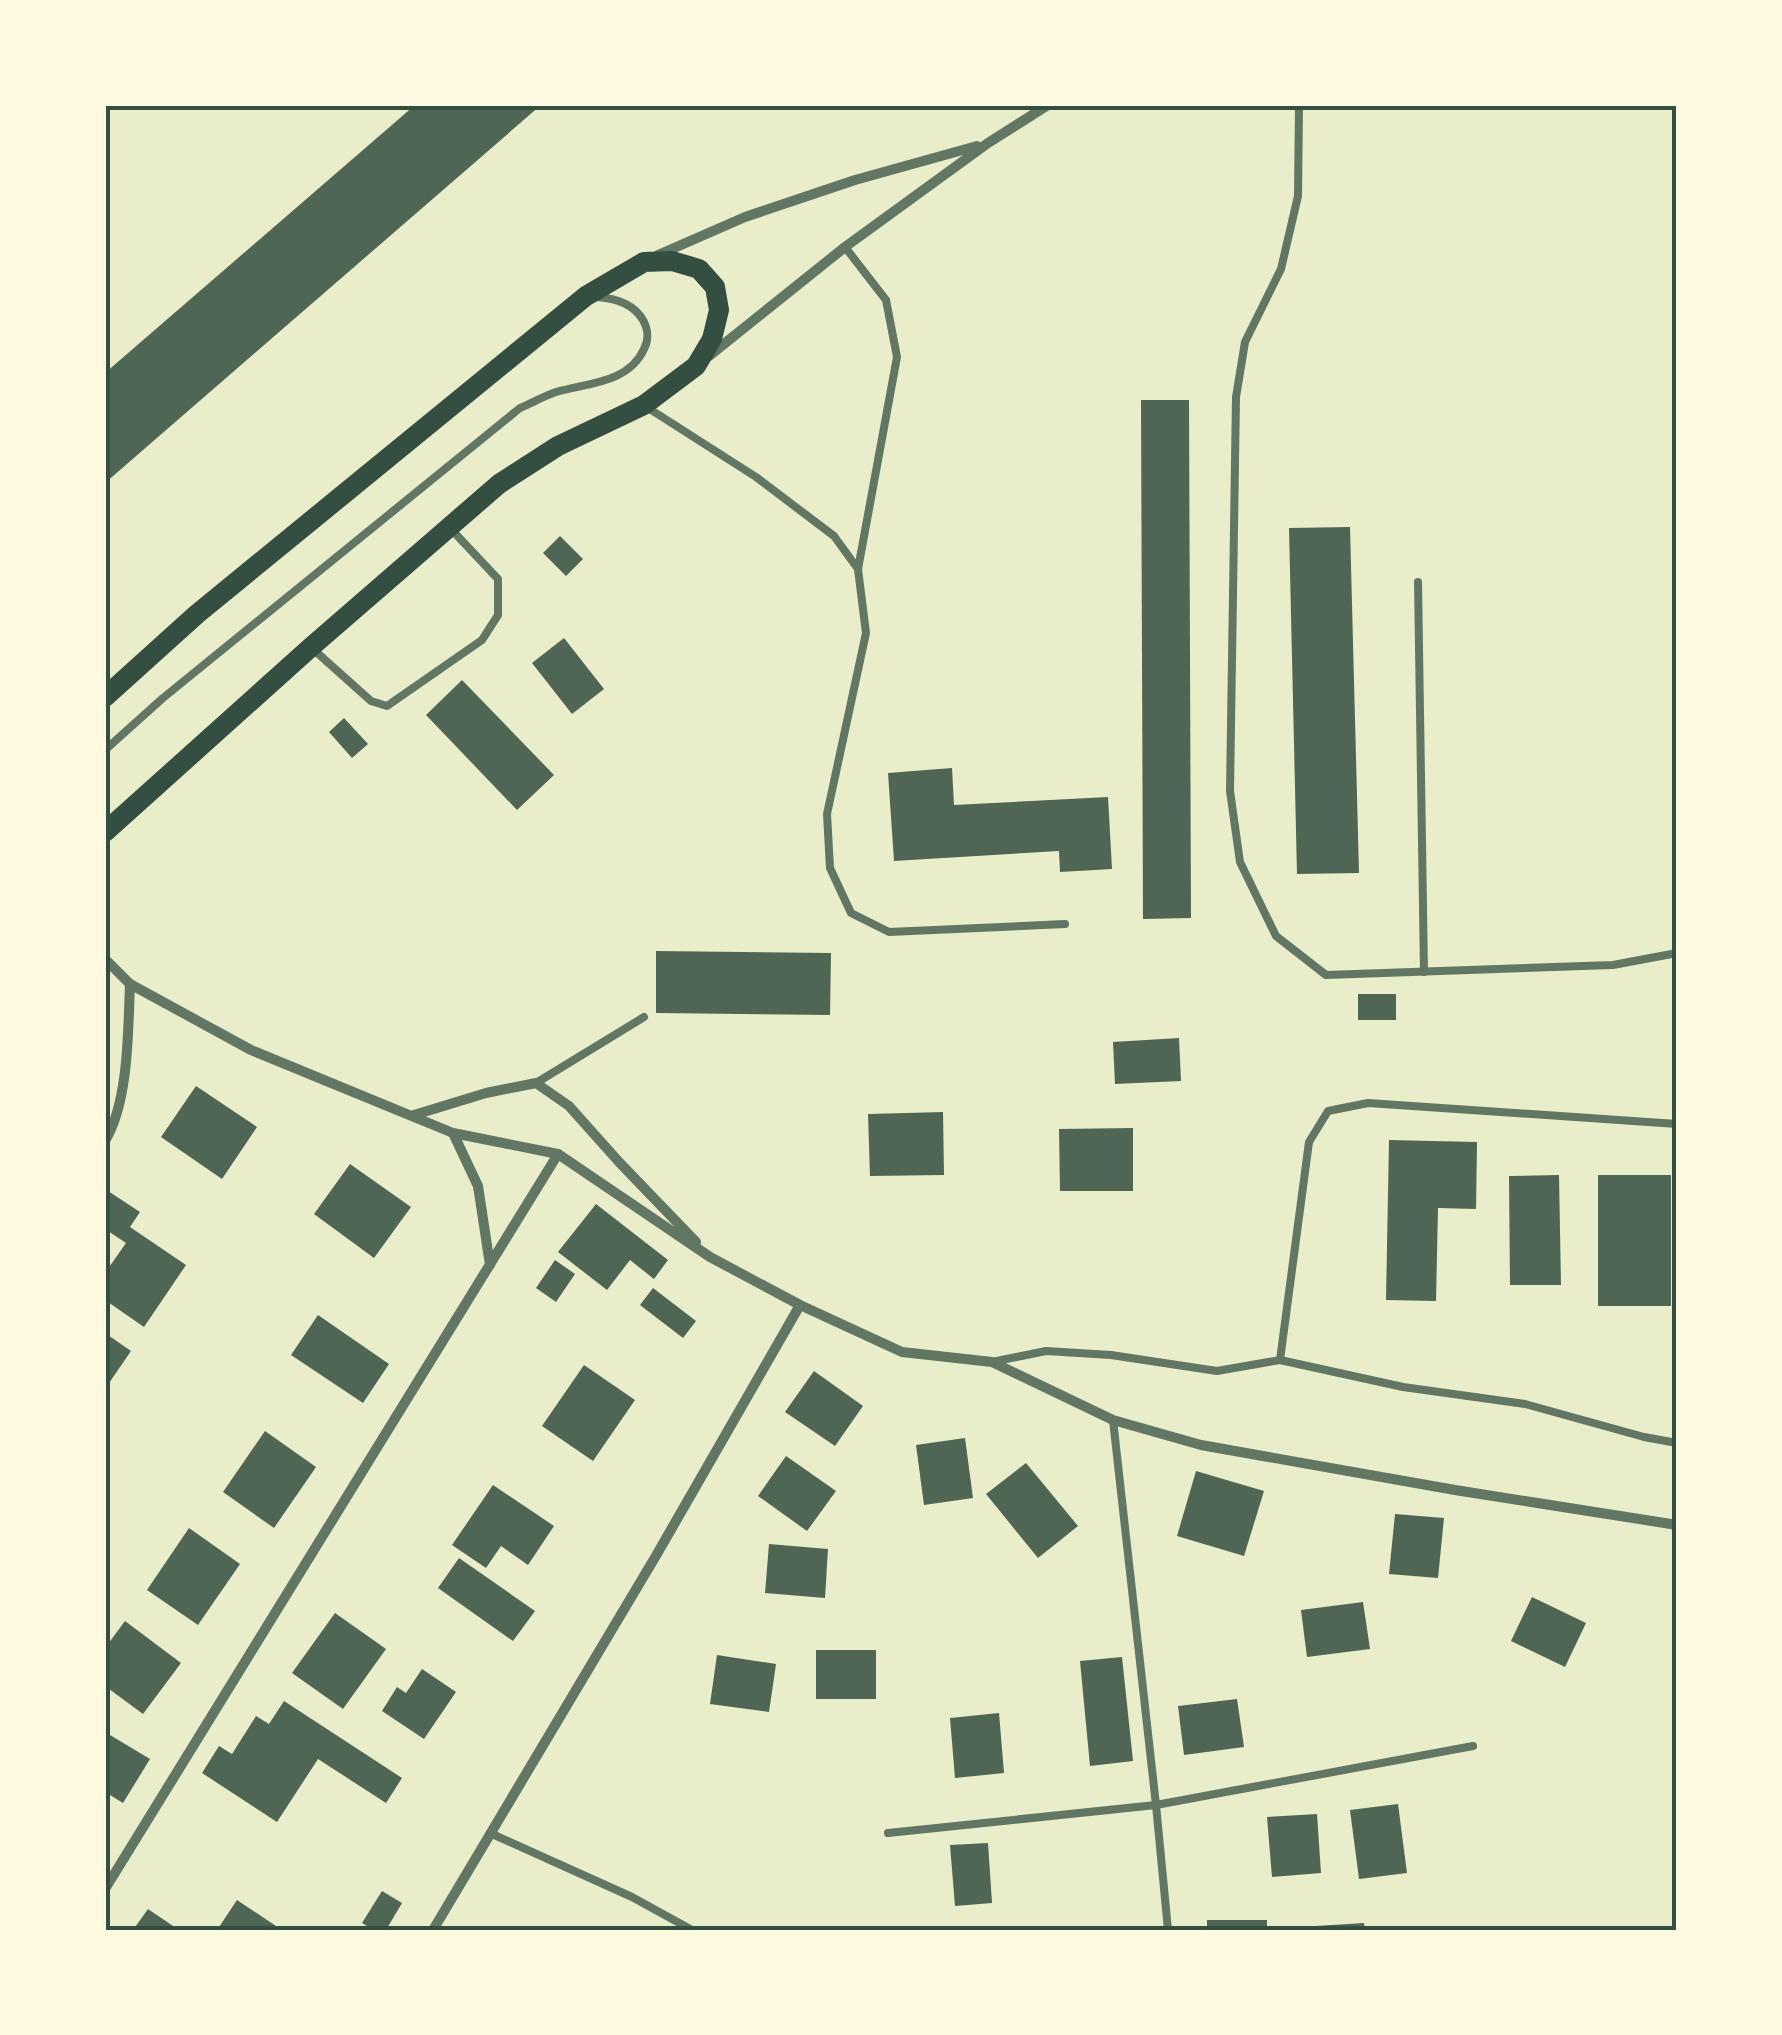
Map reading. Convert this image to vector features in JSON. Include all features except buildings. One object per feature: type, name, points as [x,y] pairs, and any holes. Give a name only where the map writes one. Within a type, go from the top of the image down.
[{"type":"main road","points":[[105,697],[197,614],[586,296],[644,262],[672,260],[700,269],[715,287],[719,310],[712,339],[696,366],[644,406],[558,446],[499,484],[311,646],[105,832]]},
{"type":"street","points":[[696,366],[844,246],[988,142],[1048,105]]},
{"type":"street","points":[[644,262],[745,216],[988,142]]},
{"type":"street","points":[[105,959],[130,984],[251,1050],[453,1133],[558,1154],[710,1256],[800,1305],[902,1352],[992,1362],[1113,1420],[1201,1445],[1677,1526]]},
{"type":"street","points":[[105,1141],[111,1132],[126,1074],[130,984]]},
{"type":"street","points":[[412,1115],[486,1092],[536,1083],[569,1106],[710,1256]]},
{"type":"street","points":[[453,1133],[478,1186],[490,1266]]},
{"type":"street","points":[[105,1889],[558,1154]]},
{"type":"street","points":[[433,1930],[800,1305]]},
{"type":"lane","points":[[1299,105],[1298,196],[1281,269],[1245,342],[1236,396],[1230,792],[1240,862],[1276,936],[1326,975],[1613,965],[1677,952]]},
{"type":"lane","points":[[844,246],[886,300],[896,357],[858,569],[866,632],[826,814],[830,868],[851,913],[889,932],[1066,924]]},
{"type":"lane","points":[[105,750],[163,698],[520,408],[553,393],[608,380],[634,366],[646,347],[648,328],[637,310],[613,298],[586,296]]},
{"type":"lane","points":[[644,406],[756,477],[834,536],[858,569]]},
{"type":"lane","points":[[311,646],[371,702],[387,706],[482,640],[498,615],[498,579],[450,528]]},
{"type":"lane","points":[[1418,582],[1424,972]]},
{"type":"lane","points":[[536,1083],[644,1017]]},
{"type":"lane","points":[[1280,1360],[1309,1142],[1328,1111],[1368,1104],[1677,1124]]},
{"type":"lane","points":[[992,1362],[1046,1351],[1111,1355],[1217,1371],[1280,1360],[1403,1387],[1525,1404],[1677,1443]]},
{"type":"lane","points":[[1113,1420],[1168,1930]]},
{"type":"lane","points":[[888,1832],[1156,1805],[1474,1746]]},
{"type":"lane","points":[[490,1833],[632,1897],[692,1930]]}]
